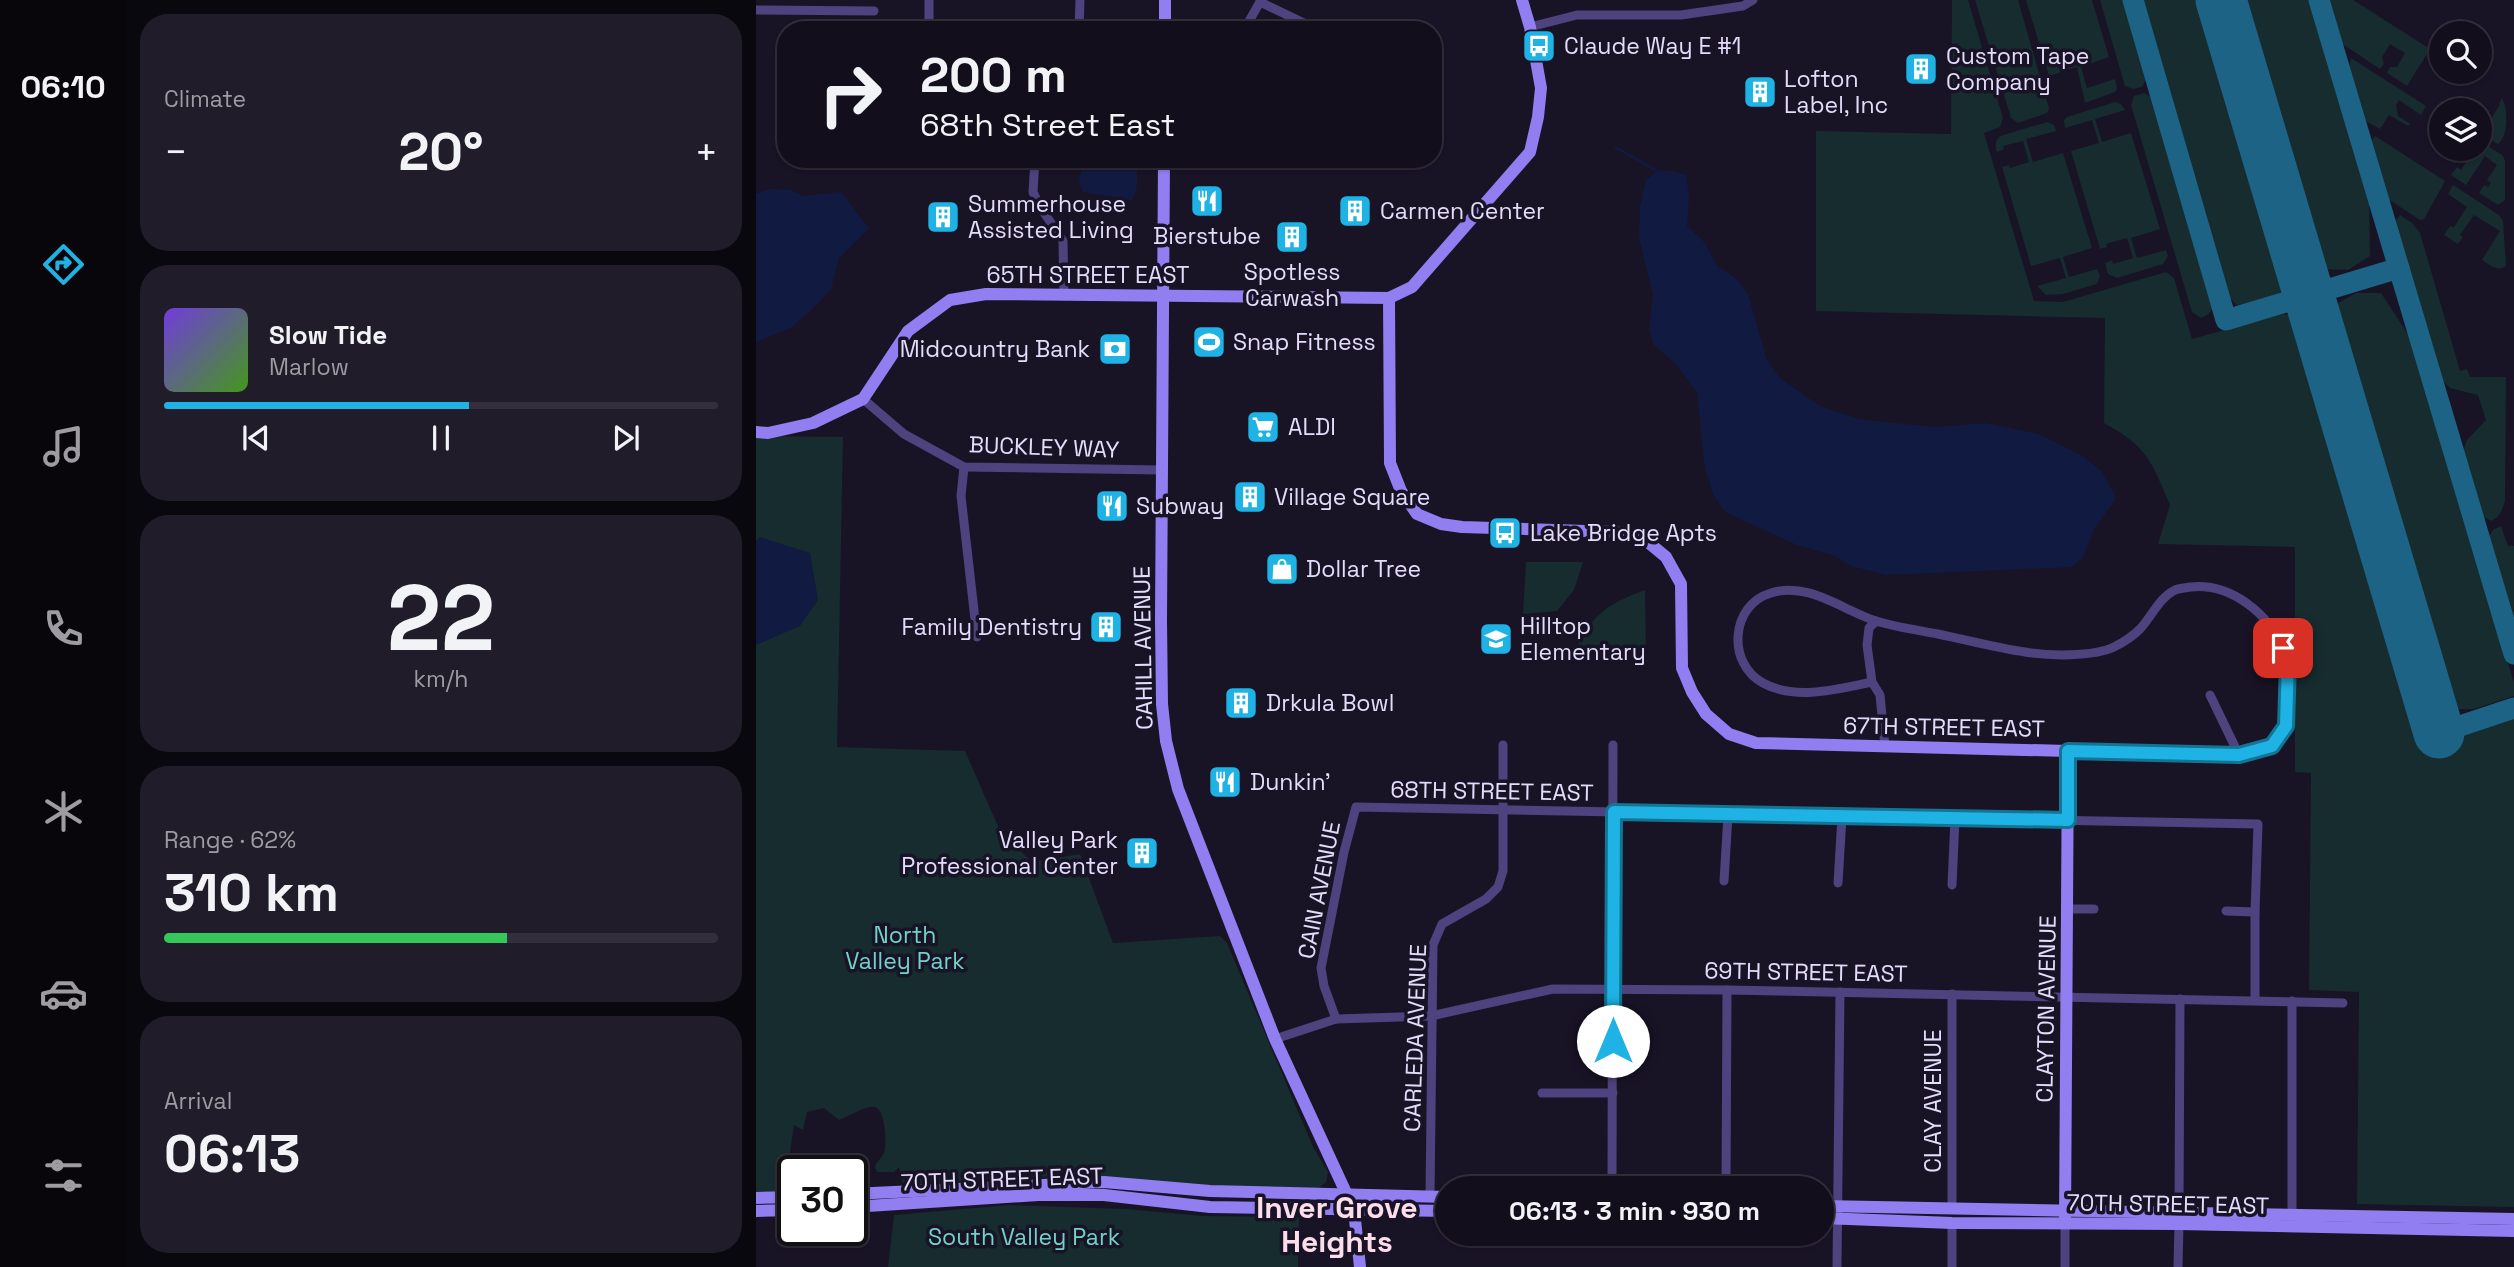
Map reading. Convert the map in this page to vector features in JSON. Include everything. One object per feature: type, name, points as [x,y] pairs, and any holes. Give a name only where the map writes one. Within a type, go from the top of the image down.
[{"type":"street","points":[[929,0],[929,21]]},
{"type":"street","points":[[1079,21],[1080,0]]},
{"type":"street","points":[[1165,0],[1166,21]]},
{"type":"street","points":[[1389,298],[1412,287],[1530,152],[1541,88],[1530,27],[1522,0]]},
{"type":"street","points":[[1530,27],[1577,15],[1681,15],[1743,6],[1754,0]]},
{"type":"street","points":[[1249,21],[1260,1],[1300,21]]},
{"type":"street","points":[[756,10],[816,5],[874,11]]},
{"type":"street","points":[[1034,168],[1033,192],[1063,241],[1064,296]]},
{"type":"street","name":"CAHILL AVENUE","points":[[1164,168],[1161,470],[1162,704],[1166,741],[1178,789],[1275,1039],[1354,1210],[1360,1267]]},
{"type":"street","name":"65TH STREET EAST","points":[[863,399],[908,331],[950,300],[986,294],[1389,298]]},
{"type":"street","name":"67TH STREET EAST","points":[[1389,298],[1390,463],[1401,491],[1417,514],[1441,524],[1462,527],[1617,532],[1643,538],[1666,557],[1681,584],[1682,668],[1692,692],[1706,715],[1729,734],[1756,743],[2239,755],[2272,746],[2286,726],[2288,662],[2278,634],[2252,607],[2225,591],[2202,586],[2177,589],[2163,599],[2139,630],[2112,648],[2069,656],[2026,653],[1877,621]]},
{"type":"street","points":[[756,432],[768,433],[813,423],[863,399]]},
{"type":"street","name":"BUCKLEY WAY","points":[[863,399],[904,434],[964,467],[1161,470]]},
{"type":"street","points":[[964,467],[961,496],[977,636]]},
{"type":"street","points":[[1872,682],[1825,692],[1796,692],[1764,684],[1745,669],[1736,643],[1741,618],[1754,603],[1767,594],[1783,589],[1810,592],[1877,621],[1870,628],[1867,645],[1872,682],[1880,695],[1885,747]]},
{"type":"street","points":[[2210,695],[2239,755]]},
{"type":"street","name":"CARLEDA AVENUE","points":[[1430,1196],[1430,1016],[1433,945],[1442,924],[1486,899],[1498,887],[1503,871],[1503,745]]},
{"type":"street","points":[[1612,1176],[1613,746]]},
{"type":"street","name":"CLAYTON AVENUE","points":[[2065,1267],[2068,751]]},
{"type":"street","name":"68TH STREET EAST","points":[[1356,807],[2258,824],[2255,912]]},
{"type":"street","name":"CAIN AVENUE","points":[[1336,1019],[1324,986],[1321,968],[1344,852],[1356,807]]},
{"type":"street","points":[[1724,881],[1728,815]]},
{"type":"street","points":[[1838,883],[1842,817]]},
{"type":"street","points":[[1952,885],[1955,819]]},
{"type":"street","points":[[2068,909],[2094,909]]},
{"type":"street","points":[[2226,911],[2255,912],[2255,1000]]},
{"type":"street","name":"69TH STREET EAST","points":[[1275,1039],[1336,1019],[1430,1016],[1553,989],[2067,996],[2343,1003]]},
{"type":"street","points":[[1726,1176],[1727,990]]},
{"type":"street","points":[[1837,1267],[1840,992]]},
{"type":"street","name":"CLAY AVENUE","points":[[1952,994],[1952,1209]]},
{"type":"street","points":[[2178,1267],[2180,999]]},
{"type":"street","points":[[2292,1000],[2292,1220]]},
{"type":"street","points":[[1542,1093],[1612,1093]]},
{"type":"street","name":"70TH STREET EAST","points":[[868,1193],[1104,1182],[1210,1191],[1435,1196]]},
{"type":"street","name":"70TH STREET EAST","points":[[868,1206],[1038,1195],[1104,1195],[1210,1208],[1435,1212]]},
{"type":"street","points":[[756,1198],[777,1197]]},
{"type":"street","name":"70TH STREET EAST","points":[[1834,1214],[1952,1209],[2065,1209],[2179,1218],[2514,1219]]},
{"type":"street","points":[[756,1211],[777,1210]]},
{"type":"street","name":"70TH STREET EAST","points":[[1834,1210],[1952,1223],[2065,1223],[2179,1218]]},
{"type":"street","name":"70TH STREET EAST","points":[[2292,1220],[2514,1231]]},
{"type":"street","points":[[1952,1223],[1952,1267]]},
{"type":"green space","points":[[1952,0],[1968,0],[2003,118],[2000,127],[1984,133],[2034,301],[2063,302],[2166,272],[2174,278],[2192,339],[2282,314],[2293,318],[2301,327],[2425,745],[2514,717],[2514,1207],[2357,1204],[2359,992],[2309,990],[2311,773],[2295,772],[2295,547],[2158,544],[2170,505],[2158,477],[2139,448],[2104,423],[2105,318],[1816,311],[1816,131],[1951,134]]},
{"type":"green space","points":[[1975,0],[2018,0],[2049,108],[2047,113],[2018,123],[2011,118]]},
{"type":"green space","points":[[2026,0],[2092,0],[2109,57],[2081,67],[2087,88],[2115,79],[2115,92],[2085,103],[2077,67],[2049,76]]},
{"type":"green space","points":[[2100,0],[2124,0],[2147,77],[2142,87],[2133,89],[2125,86]]},
{"type":"green space","points":[[2139,0],[2202,0],[2284,273],[2283,290],[2267,299],[2237,305],[2227,295]]},
{"type":"green space","points":[[2239,0],[2310,0],[2369,200],[2370,256],[2348,270],[2319,269]]},
{"type":"green space","points":[[2328,0],[2353,0],[2429,51],[2407,86],[2387,73],[2390,67],[2397,67],[2405,53],[2390,44],[2382,57],[2384,64],[2380,69],[2341,43]]},
{"type":"green space","points":[[2351,58],[2426,106],[2421,115],[2399,100],[2396,105],[2398,116],[2410,124],[2408,126],[2389,115],[2380,129],[2364,120],[2349,68]]},
{"type":"green space","points":[[2144,93],[2153,98],[2213,298],[2211,310],[2201,318],[2192,312],[2131,105],[2134,96]]},
{"type":"green space","points":[[2502,98],[2506,122],[2504,135],[2498,144],[2492,140],[2492,117]]},
{"type":"green space","points":[[2115,102],[2121,104],[2125,110],[2095,119],[2102,142],[2131,133],[2160,229],[2131,238],[2137,258],[2166,250],[2168,256],[2163,264],[2117,278],[2108,274],[2105,263],[2112,260],[2113,264],[2133,258],[2127,238],[2106,244],[2107,247],[2100,249],[2071,151],[2099,143],[2092,120],[2065,128],[2064,120]]},
{"type":"green space","points":[[2047,122],[2054,125],[2056,131],[2026,139],[2033,162],[2063,153],[2092,248],[2063,257],[2069,277],[2097,269],[2100,276],[2097,284],[2063,294],[2046,295],[2037,286],[2066,278],[2060,258],[2031,266],[2002,167],[2009,165],[2010,168],[2029,162],[2023,141],[2003,146],[2004,149],[1997,152],[1996,145],[2000,136]]},
{"type":"green space","points":[[2375,136],[2445,181],[2424,219],[2420,220],[2388,199],[2371,142]]},
{"type":"green space","points":[[2492,149],[2505,160],[2505,200],[2498,205],[2479,193],[2484,185],[2488,187],[2491,183],[2487,180],[2497,165],[2492,161]]},
{"type":"green space","points":[[2467,161],[2482,161],[2466,185],[2451,175],[2457,167],[2461,170]]},
{"type":"green space","points":[[2453,185],[2499,215],[2503,221],[2506,266],[2503,268],[2491,266],[2482,260],[2500,231],[2474,215],[2460,235],[2463,237],[2458,244],[2444,235],[2450,226],[2454,227],[2467,207],[2448,194]]},
{"type":"green space","points":[[2400,215],[2420,233],[2460,371],[2467,369],[2470,377],[2506,377],[2505,501],[2497,518],[2491,521],[2482,516],[2464,456],[2467,440],[2486,420],[2478,395],[2450,388],[2440,378],[2395,222]]},
{"type":"green space","points":[[2356,293],[2381,293],[2411,339],[2514,683],[2514,696],[2474,709],[2450,709],[2332,311],[2333,306]]},
{"type":"green space","name":"North Valley Park","points":[[756,436],[843,437],[837,747],[965,751],[1001,833],[1032,862],[1080,854],[1113,943],[1220,936],[1227,943],[1313,1147],[1328,1172],[1326,1182],[1319,1188],[1192,1185],[1056,1176],[903,1185],[899,1167],[894,1172],[877,1172],[875,1167],[885,1149],[885,1128],[879,1110],[875,1107],[862,1109],[839,1120],[824,1108],[807,1112],[803,1130],[794,1125],[790,1155],[777,1155],[777,1193],[756,1193]]},
{"type":"green space","points":[[2501,526],[2508,546],[2514,546],[2514,626],[2487,539],[2493,530]]},
{"type":"green space","points":[[1526,562],[1583,562],[1574,590],[1557,611],[1523,614]]},
{"type":"green space","points":[[1645,590],[1646,650],[1640,655],[1574,653],[1594,620],[1610,606]]},
{"type":"green space","name":"South Valley Park","points":[[1009,1205],[1126,1209],[1203,1216],[1299,1217],[1298,1267],[888,1267],[894,1215]]},
{"type":"water","points":[[1082,168],[1137,168],[1137,185],[1132,200],[1083,192],[1079,182]]},
{"type":"water","points":[[1657,171],[1686,175],[1689,196],[1687,226],[1705,243],[1717,266],[1737,279],[1748,294],[1767,361],[1781,379],[1820,406],[1858,419],[1934,427],[1986,423],[2039,434],[2083,456],[2102,472],[2115,500],[2094,529],[2082,559],[2071,567],[1886,575],[1851,566],[1835,556],[1797,545],[1725,512],[1714,496],[1705,470],[1697,392],[1674,362],[1654,345],[1649,329],[1653,295],[1639,238],[1640,206],[1646,180]]},
{"type":"water","points":[[770,189],[791,190],[803,196],[841,192],[869,229],[839,258],[831,289],[820,302],[792,327],[756,342],[756,194]]},
{"type":"water","points":[[760,537],[810,553],[818,600],[800,626],[756,645],[756,541]]},
{"type":"waterway","points":[[1615,147],[1657,171]]},
{"type":"taxiway","points":[[2133,0],[2226,320],[2399,268]]},
{"type":"taxiway","points":[[2319,0],[2514,654]]},
{"type":"taxiway","points":[[2439,733],[2514,708]]},
{"type":"runway","points":[[2221,0],[2439,733]]},
{"type":"place","name":"Claude Way E #1","points":[[1539,46]]},
{"type":"place","name":"Custom Tape Company","points":[[1921,69]]},
{"type":"place","name":"Lofton Label, Inc","points":[[1760,92]]},
{"type":"place","name":"Bierstube","points":[[1207,201]]},
{"type":"place","name":"Carmen Center","points":[[1355,211]]},
{"type":"place","name":"Summerhouse Assisted Living","points":[[943,217]]},
{"type":"place","name":"Spotless Carwash","points":[[1292,237]]},
{"type":"place","name":"Snap Fitness","points":[[1209,342]]},
{"type":"place","name":"Midcountry Bank","points":[[1115,349]]},
{"type":"place","name":"ALDI","points":[[1263,427]]},
{"type":"place","name":"Village Square","points":[[1250,497]]},
{"type":"place","name":"Subway","points":[[1112,506]]},
{"type":"place","name":"Lake Bridge Apts","points":[[1505,533]]},
{"type":"place","name":"Dollar Tree","points":[[1282,569]]},
{"type":"place","name":"Family Dentistry","points":[[1106,627]]},
{"type":"place","name":"Hilltop Elementary","points":[[1496,639]]},
{"type":"place","name":"Drkula Bowl","points":[[1241,703]]},
{"type":"place","name":"Dunkin'","points":[[1225,782]]},
{"type":"place","name":"Valley Park Professional Center","points":[[1142,853]]},
{"type":"district","name":"Inver Grove Heights","points":[[1337,1224]]},
{"type":"route","points":[[1613,1041],[1614,812],[2068,820],[2068,751],[2239,755],[2272,746],[2286,726],[2288,662],[2283,648]]}]
